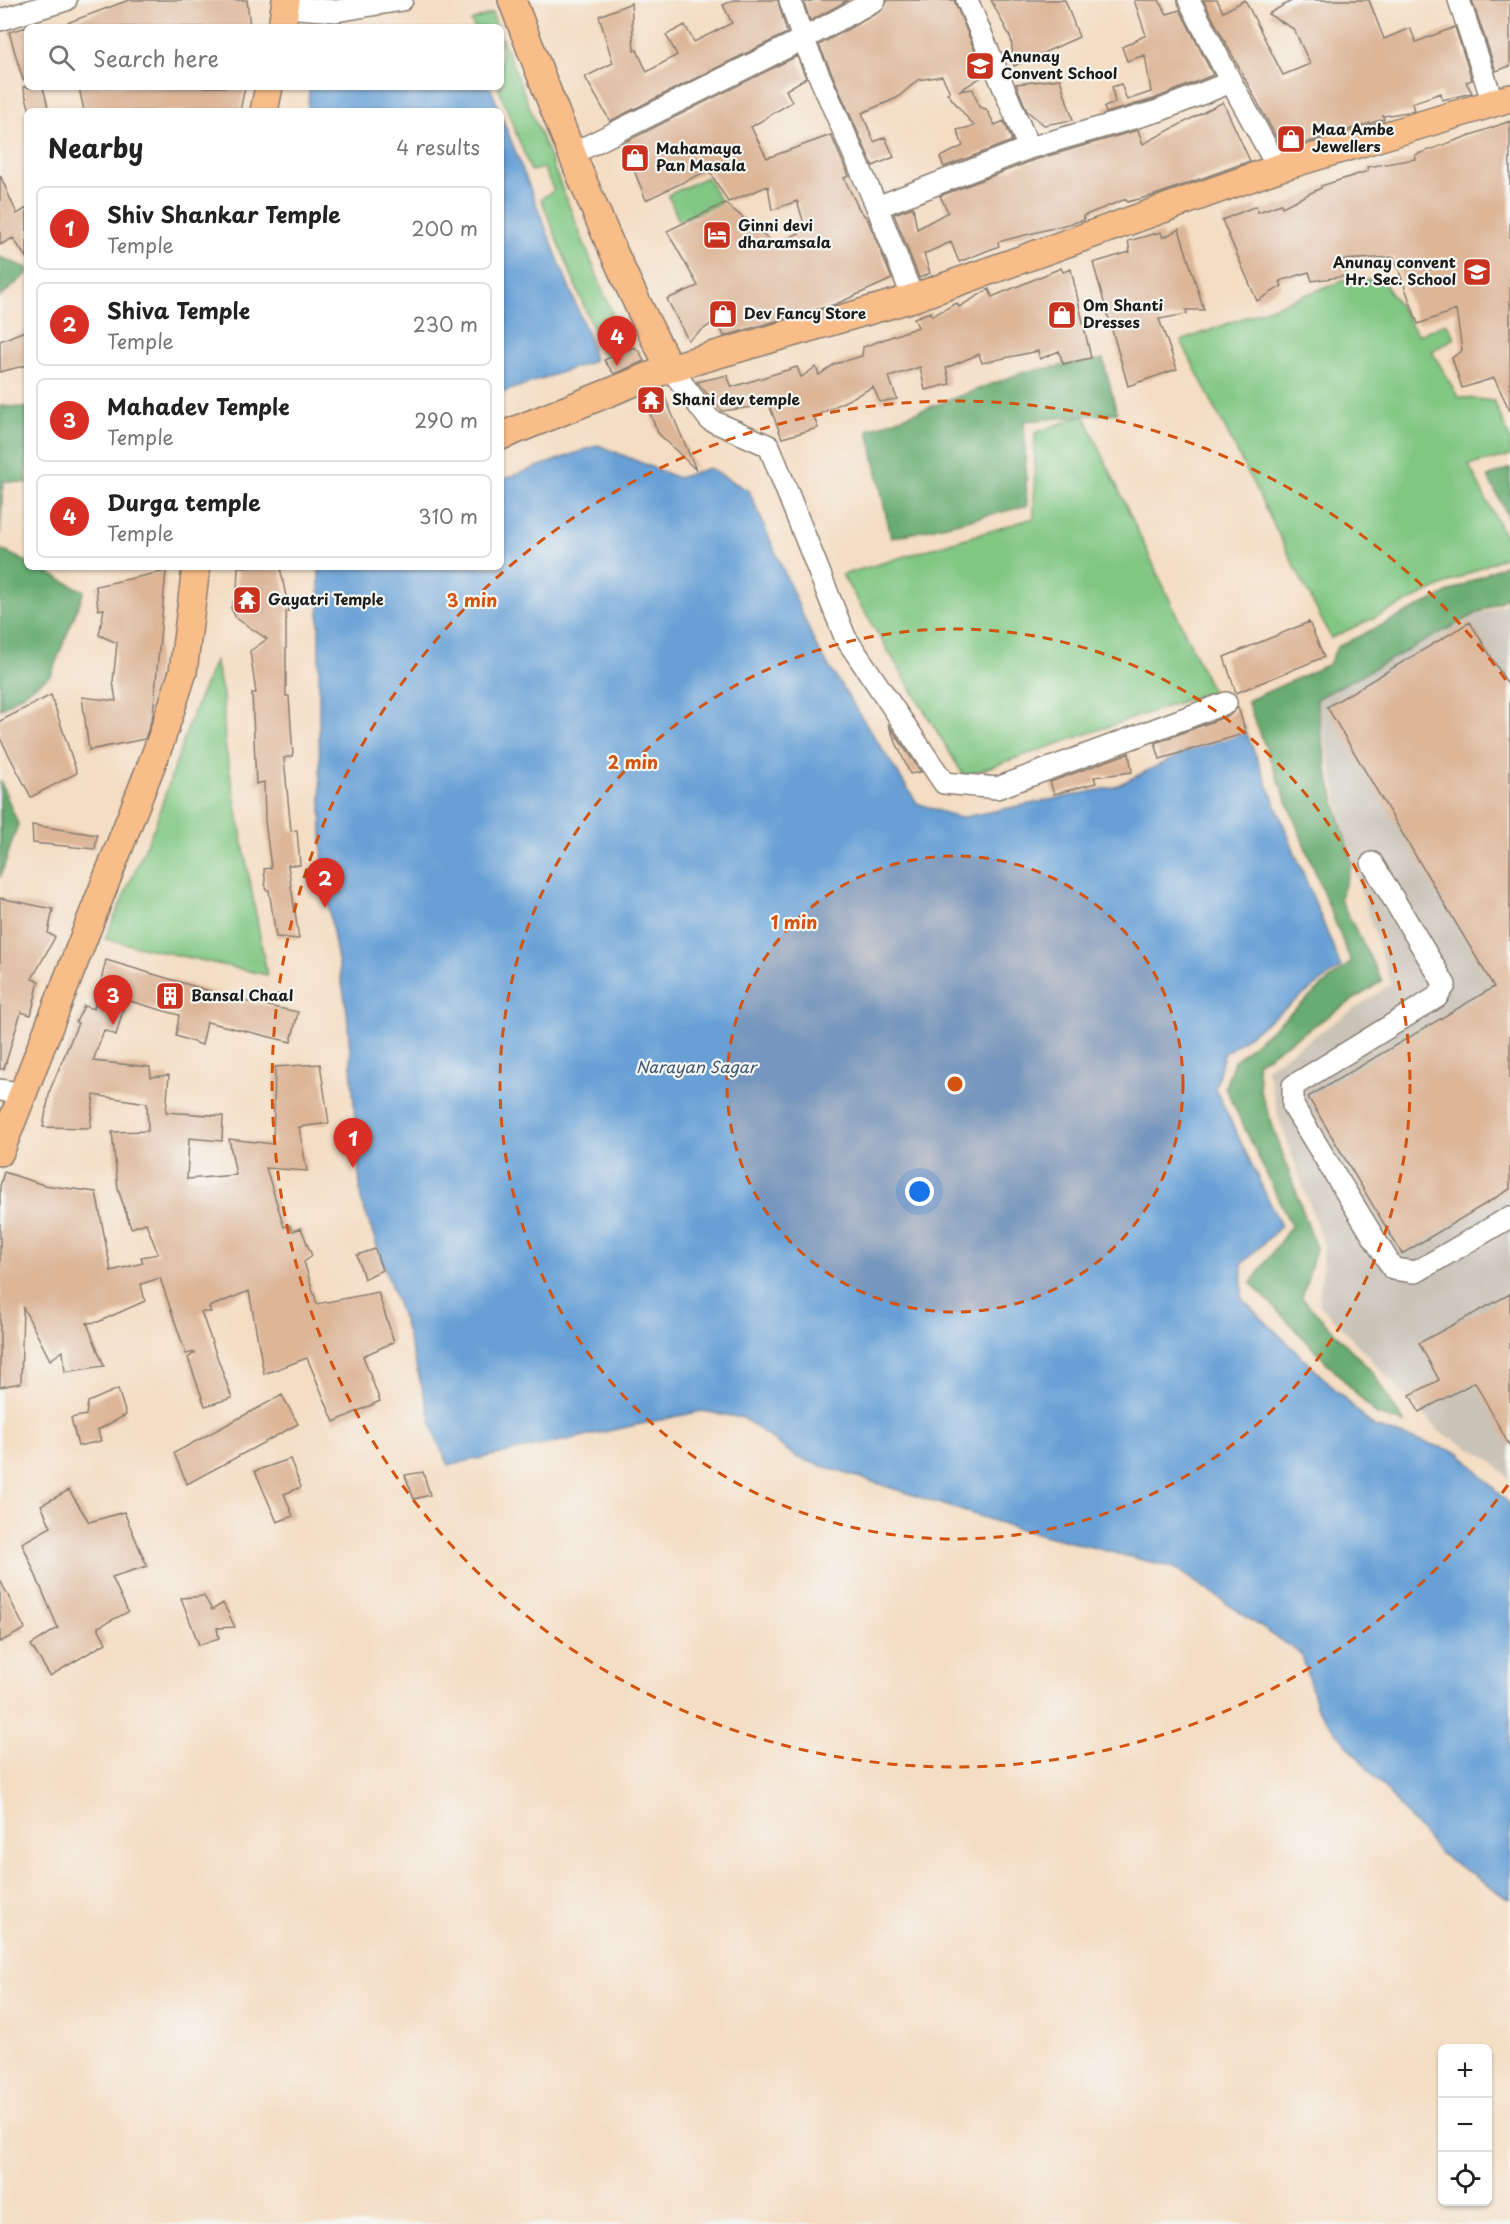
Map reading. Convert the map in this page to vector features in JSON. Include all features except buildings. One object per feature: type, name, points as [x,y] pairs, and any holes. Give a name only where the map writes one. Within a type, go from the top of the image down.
[{"type":"main road","points":[[513,0],[572,154],[632,296],[670,368]]},
{"type":"main road","points":[[265,108],[268,90]]},
{"type":"main road","points":[[504,435],[670,368],[913,298],[1278,168],[1501,100]]},
{"type":"main road","points":[[0,1152],[13,1092],[161,740],[183,672],[196,570]]},
{"type":"street","points":[[0,20],[66,0]]},
{"type":"street","points":[[285,12],[336,11],[402,0]]},
{"type":"street","points":[[790,0],[804,39],[877,207],[913,298]]},
{"type":"street","points":[[572,154],[804,39],[875,0]]},
{"type":"street","points":[[967,0],[1029,148]]},
{"type":"street","points":[[1189,0],[1278,168]]},
{"type":"street","points":[[1459,0],[1501,100]]},
{"type":"street","points":[[877,207],[1029,148],[1158,111],[1231,82]]},
{"type":"street","points":[[670,368],[711,420],[769,446],[845,636],[944,783],[997,788],[1226,703]]},
{"type":"street","points":[[1372,863],[1445,985],[1437,997],[1293,1086],[1293,1106],[1393,1269],[1416,1272],[1510,1217]]},
{"type":"shaded area","points":[[1510,602],[1510,1479],[1487,1457],[1440,1432],[1319,1304],[1324,1245],[1279,1118],[1267,1068],[1391,984],[1352,864],[1316,699],[1476,616]]},
{"type":"green space","points":[[492,13],[496,24],[472,24],[471,21]]},
{"type":"green space","points":[[504,43],[626,348],[603,354],[541,199],[554,190],[543,168],[531,171],[499,90],[504,90]]},
{"type":"green space","points":[[707,177],[721,203],[679,221],[668,195]]},
{"type":"green space","points":[[0,257],[24,267],[24,277],[0,297]]},
{"type":"green space","points":[[1351,278],[1383,281],[1418,335],[1446,323],[1455,338],[1432,351],[1458,397],[1494,401],[1510,439],[1510,456],[1469,465],[1510,547],[1510,554],[1331,638],[1181,341]]},
{"type":"green space","points":[[1103,359],[1117,413],[1024,421],[1027,506],[891,538],[868,430],[1024,372]]},
{"type":"green space","points":[[0,406],[24,408],[24,483],[3,481],[0,535]]},
{"type":"green space","points":[[1084,415],[1212,691],[964,776],[842,575],[1034,518],[1035,433]]},
{"type":"green space","points":[[1510,468],[1510,521],[1488,477]]},
{"type":"green space","points":[[0,549],[24,561],[24,570],[42,570],[84,591],[51,675],[0,709]]},
{"type":"green space","points":[[1510,562],[1510,596],[1316,699],[1328,775],[1352,864],[1340,899],[1382,981],[1257,1063],[1260,1090],[1316,1248],[1302,1298],[1373,1373],[1404,1423],[1377,1415],[1251,1283],[1291,1226],[1225,1087],[1234,1061],[1351,962],[1247,701],[1329,664],[1337,647]]},
{"type":"green space","points":[[215,661],[223,695],[225,745],[267,975],[105,939],[155,825],[191,718]]},
{"type":"green space","points":[[0,780],[18,824],[0,878]]},
{"type":"water","points":[[309,90],[491,90],[499,108],[308,108]]},
{"type":"water","points":[[504,123],[588,335],[594,361],[504,392]]},
{"type":"water","name":"Narayan Sagar","points":[[598,445],[678,478],[709,468],[749,491],[817,648],[917,803],[959,818],[1114,787],[1243,724],[1341,967],[1224,1054],[1215,1088],[1281,1226],[1242,1264],[1242,1299],[1374,1427],[1460,1453],[1510,1505],[1510,1899],[1439,1853],[1317,1709],[1302,1655],[1175,1568],[1019,1529],[798,1458],[743,1418],[702,1411],[449,1465],[437,1441],[404,1323],[361,1200],[347,1011],[323,876],[319,731],[319,570],[504,570],[504,479]]},
{"type":"place","name":"Anunay Convent School","points":[[980,66]]},
{"type":"place","name":"Maa Ambe Jewellers","points":[[1291,139]]},
{"type":"place","name":"Mahamaya Pan Masala","points":[[635,158]]},
{"type":"place","name":"Ginni devi dharamsala","points":[[717,235]]},
{"type":"place","name":"Anunay convent Hr. Sec. School","points":[[1477,272]]},
{"type":"place","name":"Dev Fancy Store","points":[[723,314]]},
{"type":"place","name":"Om Shanti Dresses","points":[[1062,315]]},
{"type":"place","name":"Durga temple","points":[[617,366]]},
{"type":"place","name":"Shani dev temple","points":[[651,400]]},
{"type":"place","name":"Gayatri Temple","points":[[247,600]]},
{"type":"place","name":"Shiva Temple","points":[[325,908]]},
{"type":"place","name":"Bansal Chaal","points":[[170,996]]},
{"type":"place","name":"Mahadev Temple","points":[[113,1025]]},
{"type":"place","name":"Shiv Shankar Temple","points":[[353,1168]]}]
